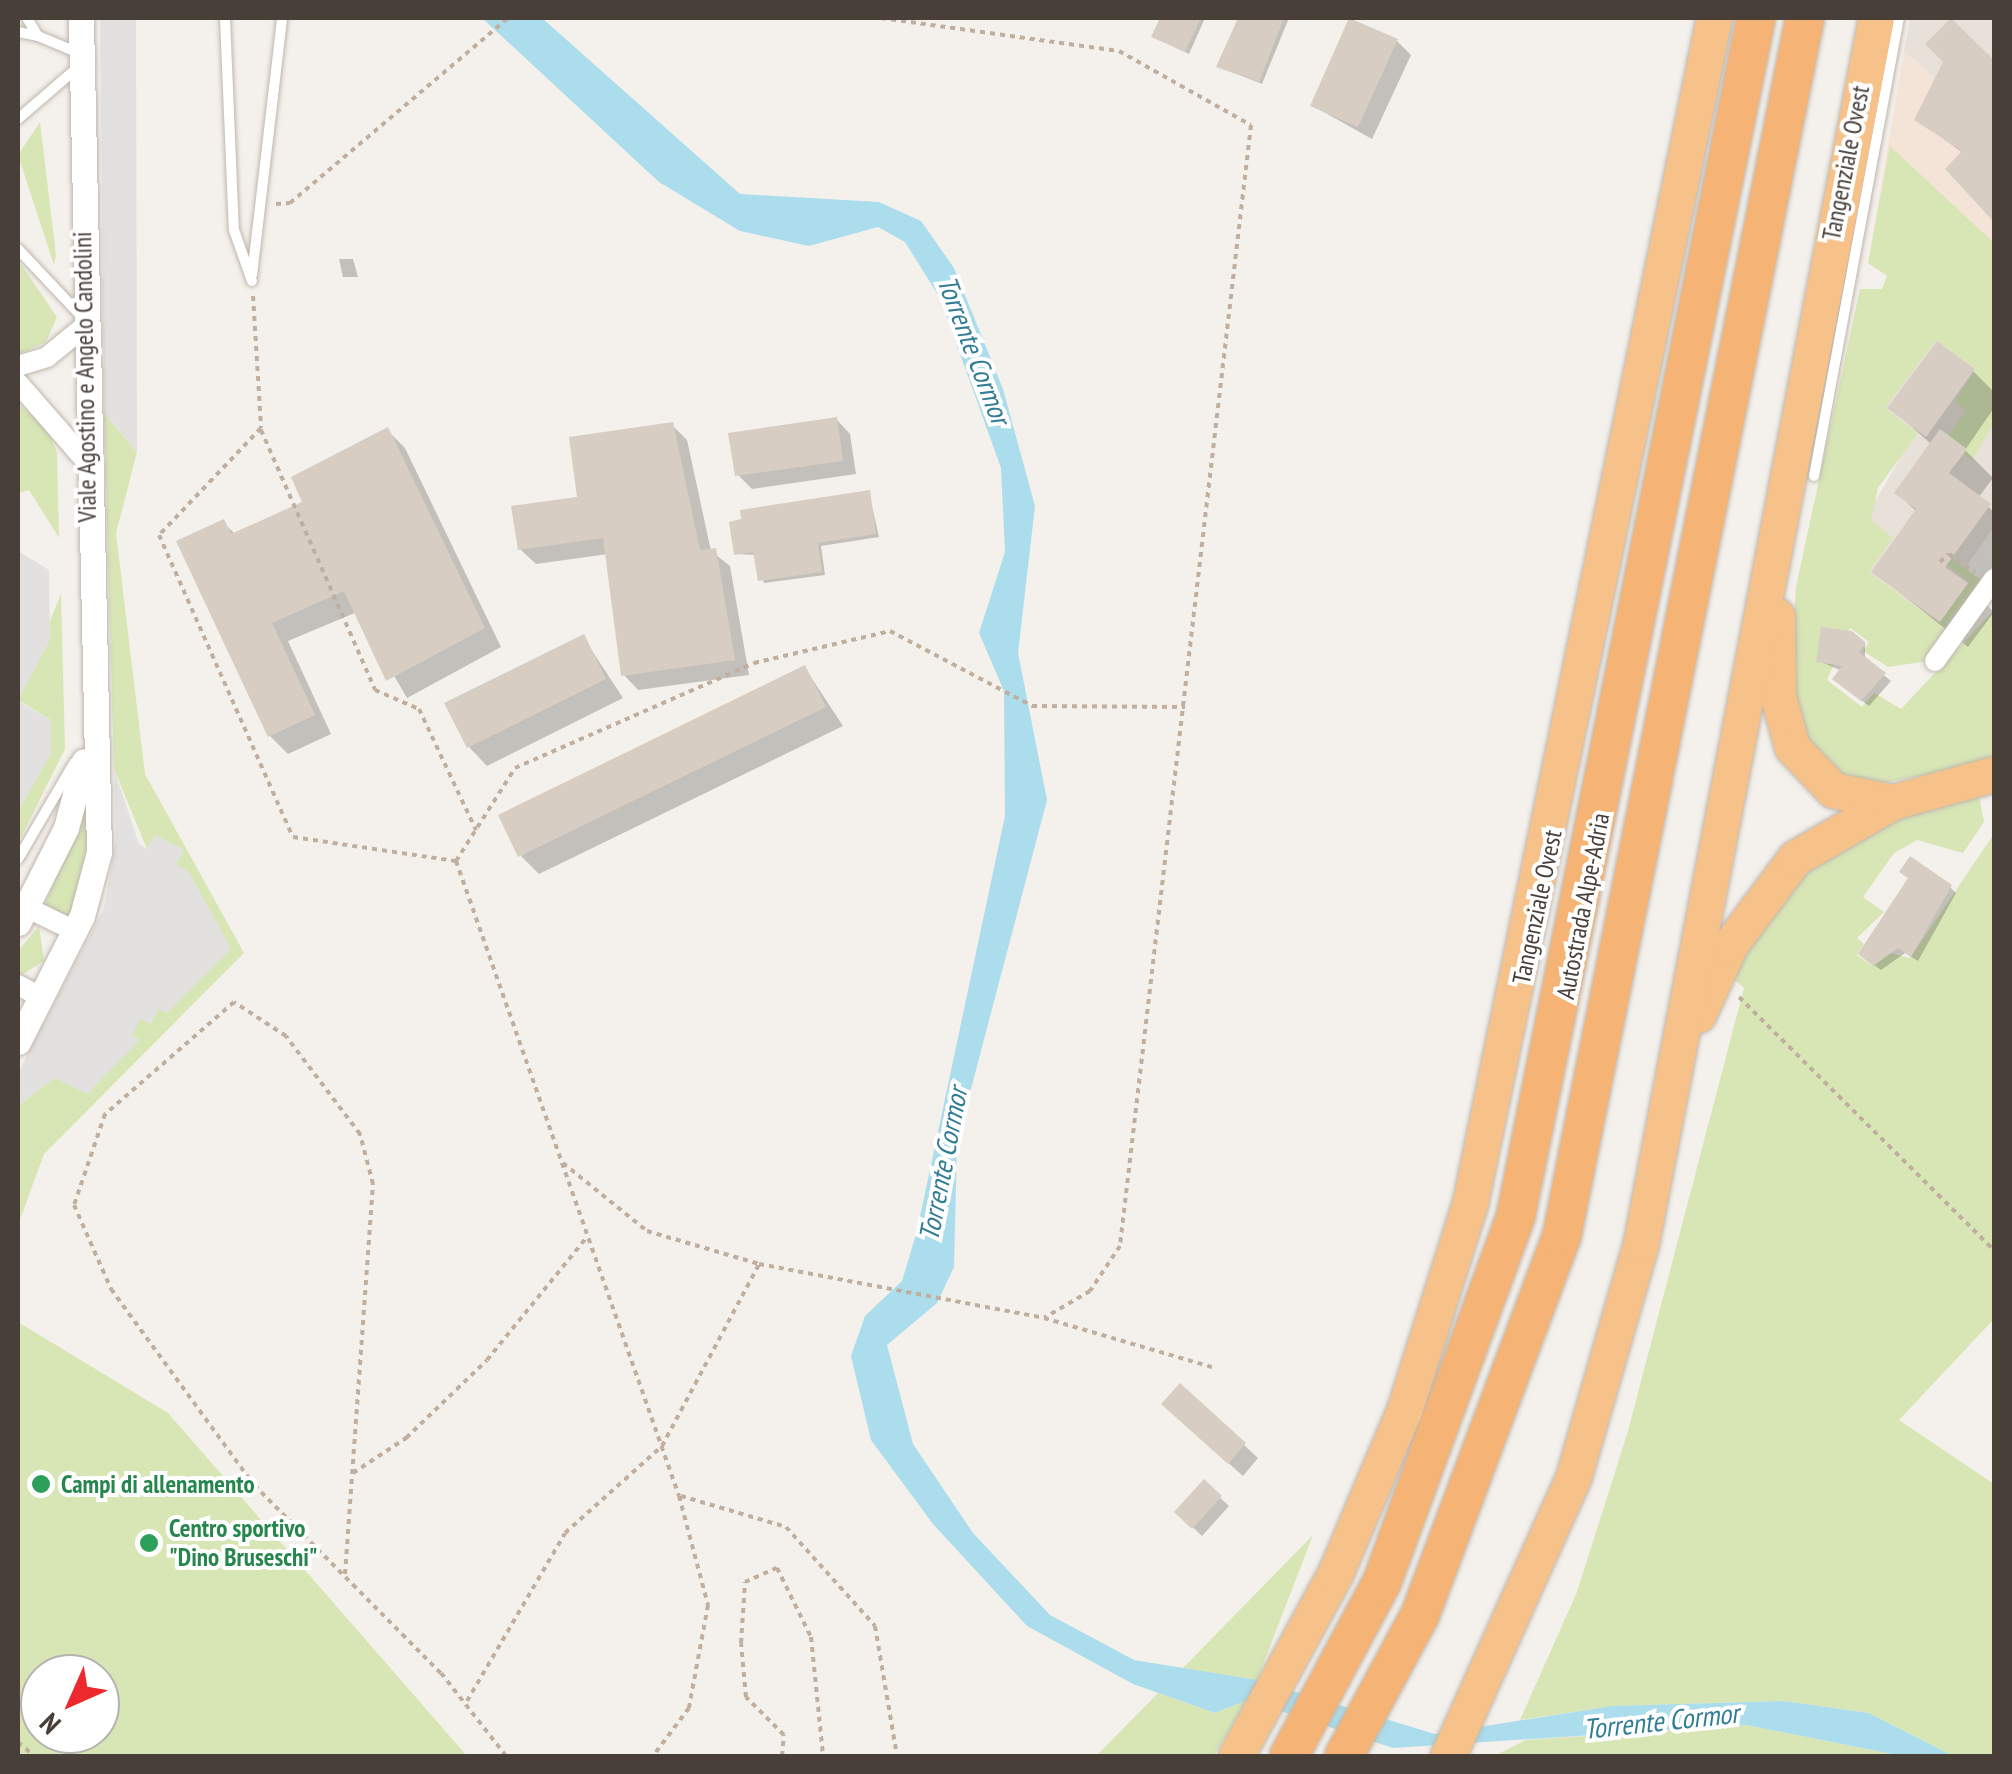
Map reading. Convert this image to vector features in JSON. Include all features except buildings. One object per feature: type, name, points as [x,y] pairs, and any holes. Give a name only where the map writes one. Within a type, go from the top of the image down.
[{"type":"highway","name":"Tangenziale Ovest","points":[[1236,1756],[1335,1574],[1404,1412],[1470,1203],[1714,18]]},
{"type":"highway","name":"Autostrada Alpe-Adria","points":[[1289,1756],[1382,1582],[1516,1215],[1756,18]]},
{"type":"highway","name":"Autostrada Alpe-Adria","points":[[1344,1756],[1420,1616],[1562,1234],[1805,18]]},
{"type":"highway","name":"Tangenziale Ovest","points":[[1448,1756],[1574,1474],[1641,1243],[1876,18]]},
{"type":"highway","points":[[1774,551],[1778,696],[1792,746],[1833,790],[1892,802]]},
{"type":"highway","points":[[1674,1060],[1712,982],[1795,858],[1892,802],[1994,774]]},
{"type":"street","name":"Viale Agostino e Angelo Candolini","points":[[18,1042],[29,991],[74,931],[99,852],[90,736],[80,18]]},
{"type":"street","points":[[18,366],[47,357],[84,323]]},
{"type":"street","points":[[18,383],[86,461]]},
{"type":"street","points":[[1936,661],[1992,582]]},
{"type":"street","name":"Viale Agostino e Angelo Candolini","points":[[74,931],[22,915],[73,808],[90,736]]},
{"type":"lane","points":[[27,18],[38,36]]},
{"type":"lane","points":[[225,18],[230,199],[252,281]]},
{"type":"lane","points":[[252,281],[255,206],[282,18]]},
{"type":"lane","points":[[1814,476],[1900,18]]},
{"type":"lane","points":[[18,32],[38,36],[81,59],[18,119]]},
{"type":"lane","points":[[18,248],[84,323]]},
{"type":"lane","points":[[18,859],[90,736]]},
{"type":"path","points":[[255,206],[290,203],[508,18]]},
{"type":"path","points":[[881,18],[1119,51],[1251,125],[1120,1246],[1090,1291],[1044,1318]]},
{"type":"path","points":[[252,281],[260,428],[375,690],[420,710],[476,830]]},
{"type":"path","points":[[260,428],[159,535],[293,838],[456,860]]},
{"type":"path","points":[[1940,562],[1950,554],[1992,582]]},
{"type":"path","points":[[456,860],[515,768],[754,663],[890,632],[1032,706],[1185,706]]},
{"type":"path","points":[[456,860],[679,1496],[708,1605],[704,1660],[689,1708],[653,1756]]},
{"type":"path","points":[[1712,982],[1748,1002],[1994,1250]]},
{"type":"path","points":[[345,1574],[374,1184],[360,1134],[286,1036],[234,1002],[106,1114],[74,1205],[112,1288],[254,1485],[467,1701],[506,1756]]},
{"type":"path","points":[[562,1162],[647,1231],[759,1264],[954,1306],[1044,1318],[1212,1367]]},
{"type":"path","points":[[353,1473],[406,1438],[487,1360],[588,1236]]},
{"type":"path","points":[[467,1701],[565,1533],[662,1446],[759,1264]]},
{"type":"path","points":[[679,1496],[786,1528],[851,1597],[875,1626],[898,1756]]},
{"type":"path","points":[[782,1756],[784,1735],[746,1696],[741,1644],[745,1582],[777,1568],[811,1636],[823,1756]]},
{"type":"path","points":[[18,1742],[34,1756]]},
{"type":"shaded area","points":[[100,18],[136,18],[137,452],[104,413]]},
{"type":"shaded area","points":[[1910,18],[1994,18],[1994,58],[1967,107],[1904,51]]},
{"type":"shaded area","points":[[1904,51],[1967,107],[1994,58],[1994,369],[1883,289],[1887,275],[1868,263]]},
{"type":"shaded area","points":[[1900,302],[1994,369],[1994,527],[1965,568],[1982,581],[1932,648],[1833,574],[1899,460],[1866,434]]},
{"type":"shaded area","points":[[18,551],[49,570],[50,640],[18,700]]},
{"type":"shaded area","points":[[18,701],[51,720],[51,753],[18,811]]},
{"type":"shaded area","points":[[114,769],[139,844],[147,849],[155,835],[184,850],[176,864],[189,872],[231,949],[167,1013],[159,1009],[151,1024],[140,1019],[132,1035],[140,1040],[87,1094],[54,1078],[18,1106],[18,1073],[104,908],[116,840]]},
{"type":"green space","points":[[40,122],[56,255],[54,265],[18,155]]},
{"type":"green space","points":[[1890,146],[1994,243],[1994,424],[1972,460],[1945,440],[1966,410],[1955,402],[1976,369],[1936,340],[1885,408],[1918,433],[1878,488],[1871,520],[1893,538],[1869,572],[1939,623],[1970,582],[1943,562],[1948,556],[1982,581],[1928,661],[1888,667],[1863,651],[1869,642],[1850,628],[1827,680],[1862,707],[1874,693],[1901,709],[1994,610],[1994,762],[1862,787],[1816,764],[1788,697],[1796,587],[1860,289],[1882,289],[1887,276],[1868,263]]},
{"type":"green space","points":[[18,260],[57,317],[46,342],[19,354]]},
{"type":"green space","points":[[18,404],[47,428],[57,453],[59,538],[29,490],[18,493]]},
{"type":"green space","points":[[104,413],[137,452],[116,533],[145,774],[244,953],[44,1154],[18,1225],[18,1106],[54,1078],[140,1040],[131,1035],[140,1018],[147,849],[114,769]]},
{"type":"green space","points":[[61,594],[65,749],[18,843],[18,811],[51,752],[51,720],[18,700]]},
{"type":"green space","points":[[1978,791],[1984,822],[1963,853],[1917,840],[1894,853],[1863,897],[1884,912],[1857,938],[1864,944],[1857,955],[1872,966],[1883,951],[1910,958],[1994,834],[1994,1319],[1899,1420],[1994,1484],[1994,1756],[1953,1756],[1869,1713],[1784,1701],[1612,1706],[1520,1720],[1577,1592],[1628,1431],[1744,988],[1733,978],[1775,896],[1847,832]]},
{"type":"green space","points":[[89,792],[86,860],[69,917],[45,905]]},
{"type":"green space","points":[[39,926],[44,961],[18,977],[18,951]]},
{"type":"green space","name":"Centro sportivo \"Dino Bruseschi\"","points":[[18,1322],[168,1413],[467,1756],[18,1756]]},
{"type":"green space","points":[[1313,1535],[1257,1680],[1179,1672]]},
{"type":"green space","points":[[1158,1693],[1215,1713],[1247,1700],[1214,1756],[1096,1756]]},
{"type":"green space","points":[[1746,1725],[1902,1756],[1494,1756],[1526,1740]]},
{"type":"water","name":"Torrente Cormor","points":[[482,18],[542,18],[740,194],[879,202],[921,221],[954,268],[1003,389],[1035,506],[1018,653],[1047,800],[957,1142],[954,1267],[937,1303],[887,1345],[913,1444],[973,1533],[1050,1615],[1134,1660],[1257,1680],[1435,1734],[1612,1706],[1784,1701],[1869,1713],[1953,1756],[1902,1756],[1746,1725],[1393,1748],[1247,1700],[1215,1713],[1133,1684],[1027,1626],[933,1524],[871,1440],[851,1356],[865,1316],[902,1281],[917,1231],[1005,816],[1004,691],[979,633],[1005,552],[1001,468],[940,298],[905,242],[878,227],[809,246],[740,231],[659,182]]},
{"type":"place","name":"Campi di allenamento","points":[[41,1484]]},
{"type":"place","name":"Centro sportivo \"Dino Bruseschi\"","points":[[149,1543]]}]
